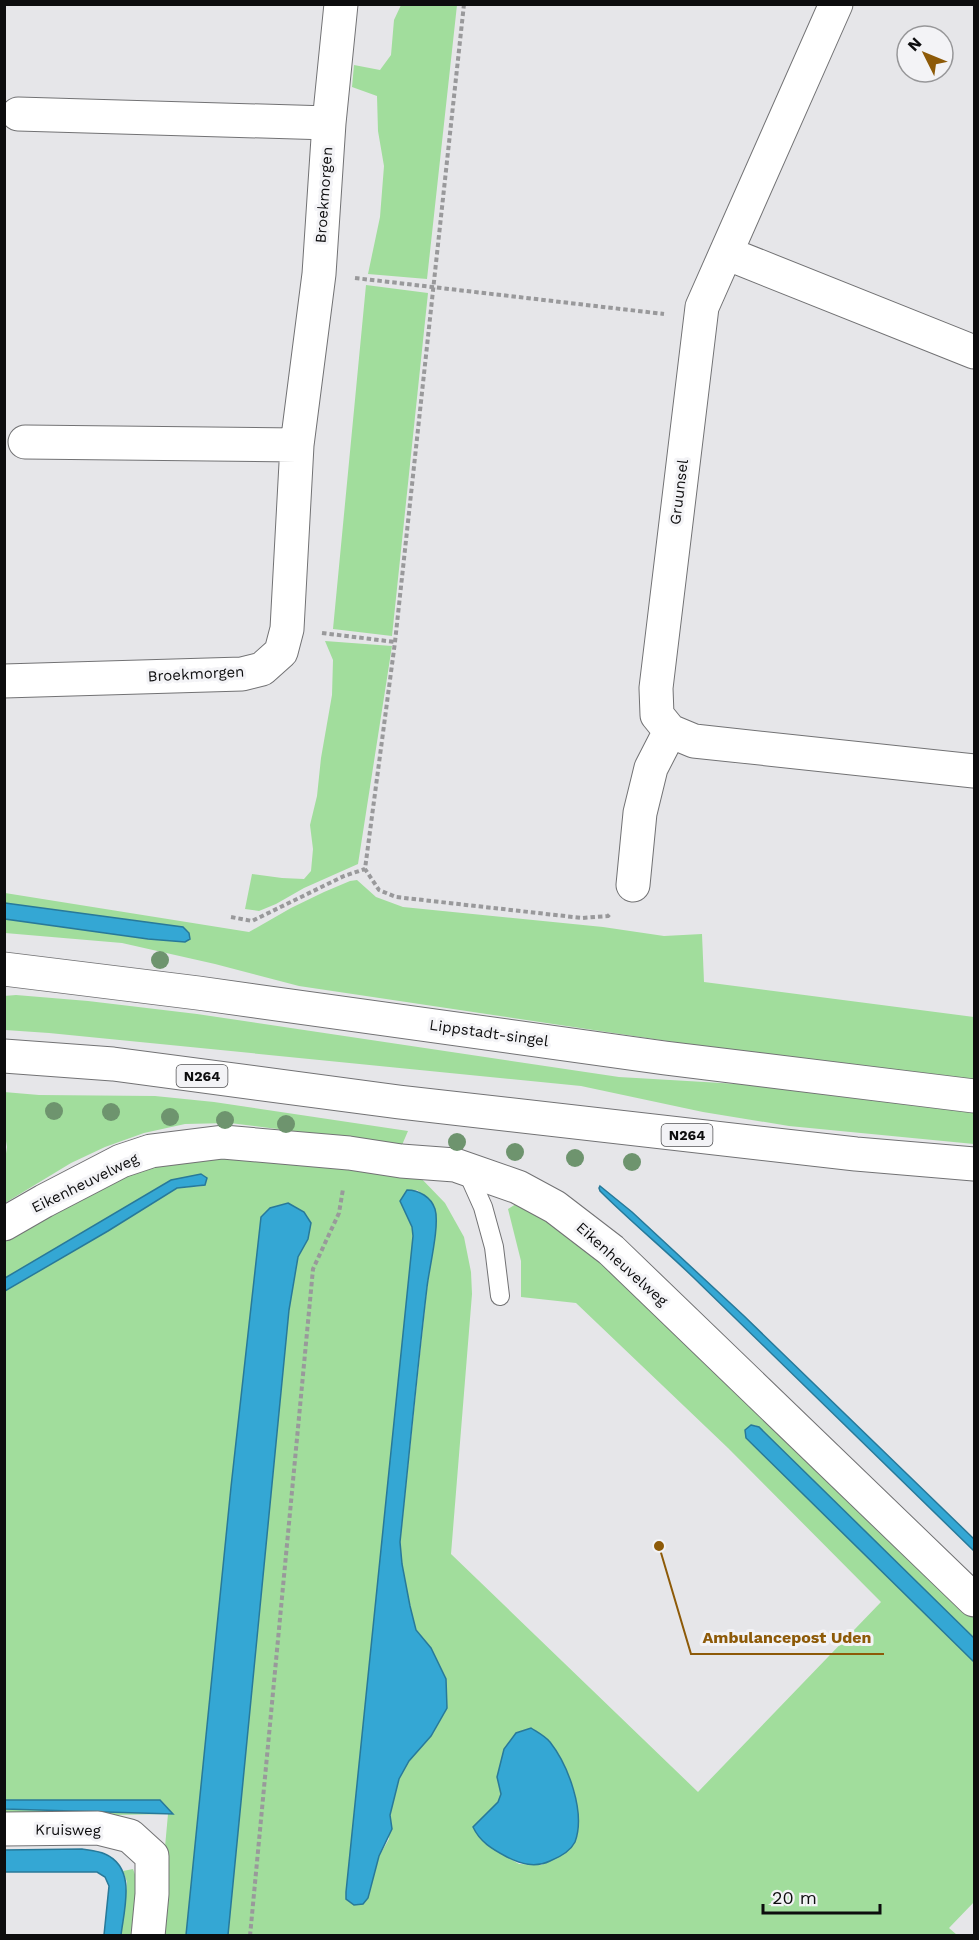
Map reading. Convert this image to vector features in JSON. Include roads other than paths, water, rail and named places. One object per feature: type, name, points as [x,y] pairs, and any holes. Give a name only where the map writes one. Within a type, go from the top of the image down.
[{"type":"street","name":"Broekmorgen","points":[[4,681],[242,674],[262,669],[281,652],[287,629],[297,445],[319,274],[328,123],[341,4]]},
{"type":"street","name":"Gruunsel","points":[[670,730],[657,715],[656,688],[702,307],[836,4]]},
{"type":"street","points":[[18,114],[328,123]]},
{"type":"street","points":[[726,252],[975,352]]},
{"type":"street","points":[[25,442],[297,445]]},
{"type":"street","points":[[633,885],[640,813],[651,768],[670,730],[694,741],[975,771]]},
{"type":"street","name":"Lippstadt-singel","points":[[4,969],[210,994],[677,1060],[975,1096]]},
{"type":"street","name":"N264","points":[[4,1056],[113,1064],[399,1102],[856,1154],[975,1164]]},
{"type":"street","name":"Eikenheuvelweg","points":[[4,1224],[121,1161],[151,1151],[222,1142],[455,1165],[519,1187],[555,1207],[611,1250],[975,1600]]},
{"type":"street","name":"Kruisweg","points":[[4,1829],[98,1828],[130,1836],[152,1856],[152,1894],[148,1935]]},
{"type":"lane","points":[[466,1168],[483,1207],[494,1247],[500,1296]]},
{"type":"water","points":[[5,903],[183,927],[189,933],[190,939],[185,942],[148,939],[5,919]]},
{"type":"water","points":[[201,1174],[207,1178],[205,1185],[177,1188],[5,1291],[5,1278],[171,1180]]},
{"type":"water","points":[[600,1186],[632,1212],[743,1315],[974,1539],[974,1551],[694,1278],[611,1202],[600,1191]]},
{"type":"water","points":[[407,1190],[420,1193],[431,1201],[435,1209],[436,1225],[423,1319],[400,1542],[402,1564],[416,1630],[431,1648],[446,1679],[447,1708],[431,1736],[409,1761],[399,1779],[390,1815],[392,1829],[379,1856],[368,1898],[363,1904],[354,1905],[346,1899],[346,1892],[413,1236],[412,1227],[400,1201]]},
{"type":"water","points":[[288,1203],[304,1212],[311,1223],[308,1239],[298,1257],[289,1310],[228,1935],[186,1935],[261,1217],[270,1208]]},
{"type":"water","points":[[751,1425],[759,1427],[974,1638],[974,1662],[746,1438],[745,1430]]},
{"type":"water","points":[[531,1728],[550,1742],[563,1763],[577,1803],[578,1817],[575,1842],[570,1849],[554,1859],[533,1865],[518,1862],[496,1851],[483,1841],[473,1827],[498,1802],[501,1794],[497,1777],[504,1749],[516,1733]]},
{"type":"water","points":[[5,1800],[160,1800],[173,1814],[5,1809]]},
{"type":"water","points":[[82,1849],[105,1854],[115,1860],[121,1869],[125,1879],[126,1902],[121,1935],[104,1935],[109,1886],[105,1877],[97,1872],[5,1872],[5,1850]]},
{"type":"place","name":"Ambulancepost Uden","points":[[659,1546]]}]
